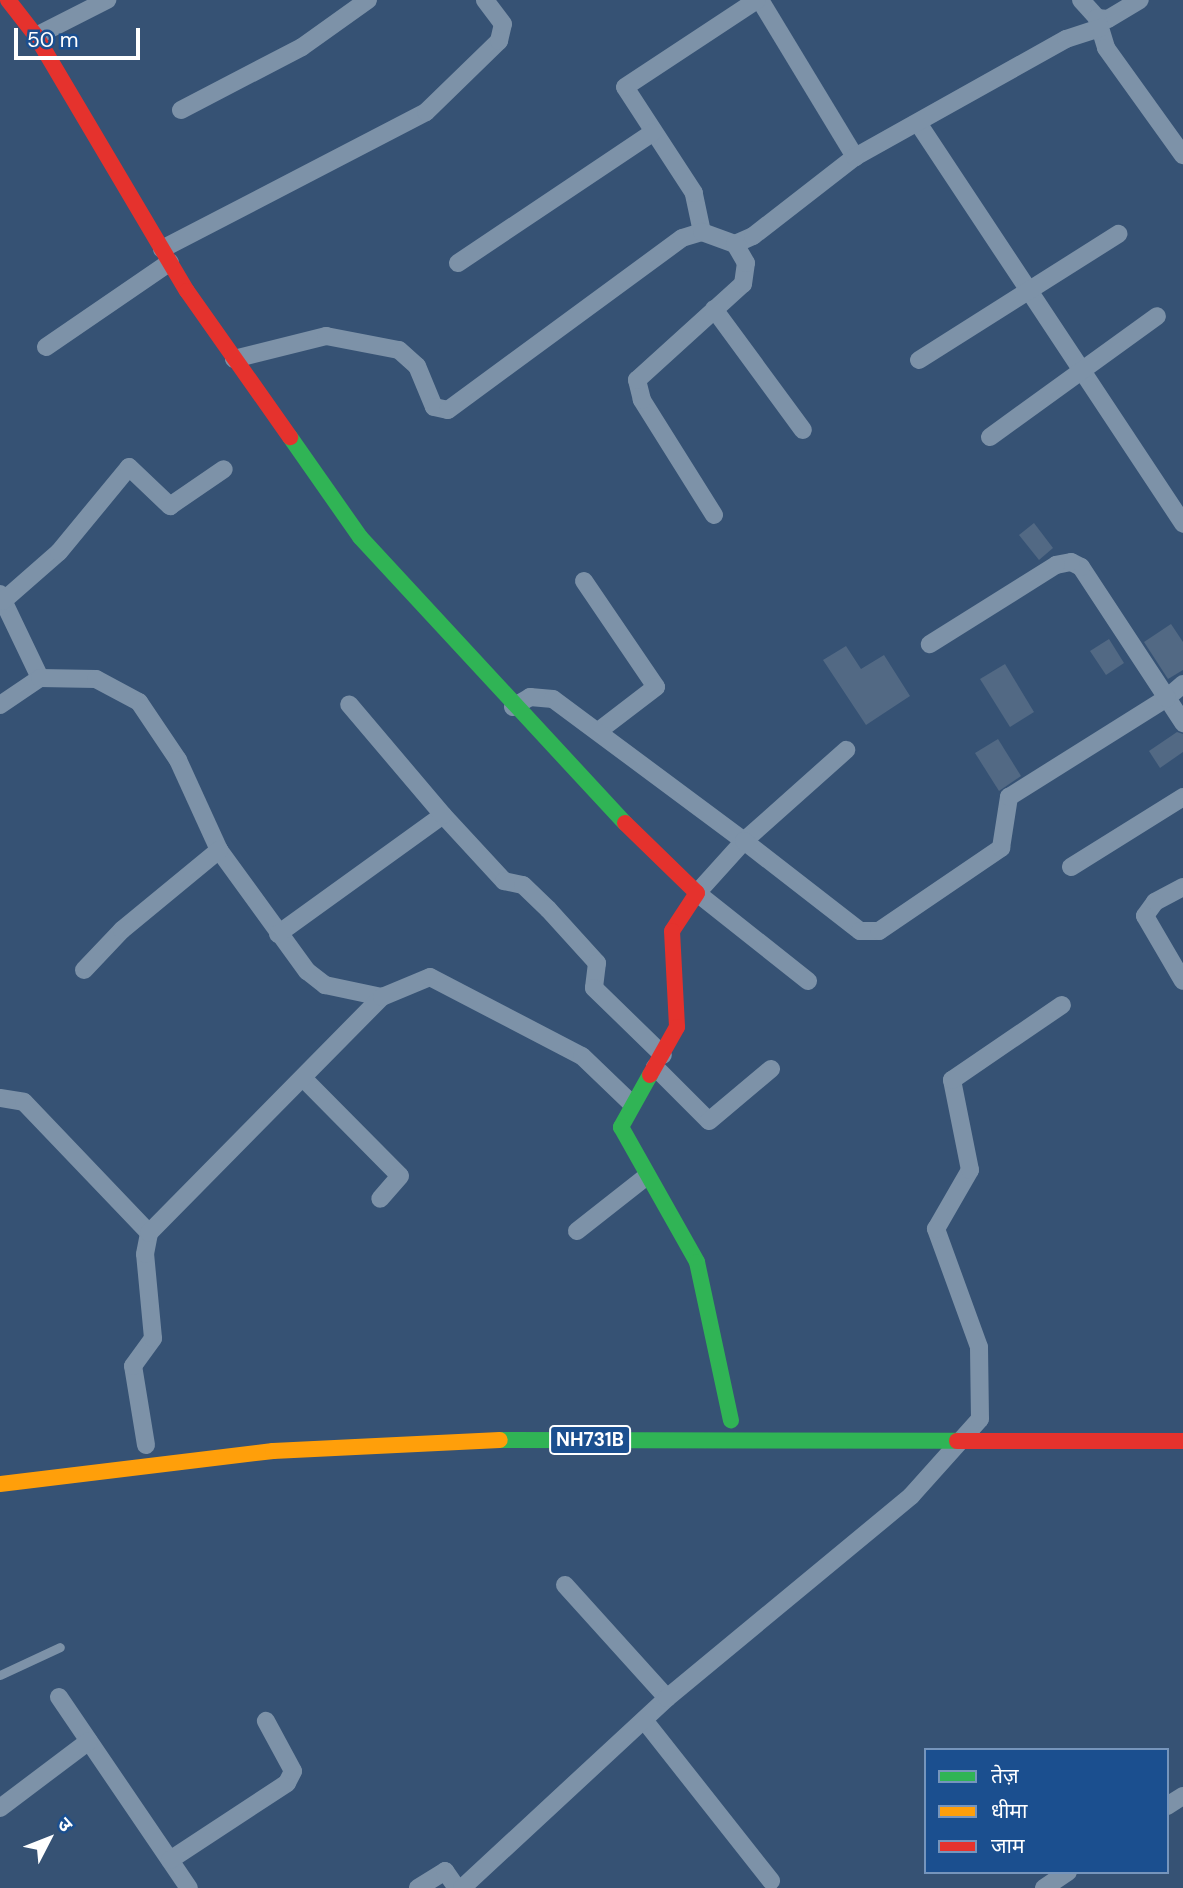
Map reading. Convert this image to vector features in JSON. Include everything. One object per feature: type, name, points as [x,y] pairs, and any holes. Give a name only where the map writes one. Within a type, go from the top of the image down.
[{"type":"main road","points":[[8,0],[36,36],[166,256],[234,359],[360,537],[513,707],[697,893],[672,931],[677,1027],[659,1061],[630,1102],[621,1127],[697,1262],[731,1420]]},
{"type":"main road","points":[[953,1419],[987,1419]]},
{"type":"main road","name":"NH731B","points":[[362,1427],[570,1421]]},
{"type":"main road","points":[[1138,1422],[1180,1422],[1179,1441]]},
{"type":"main road","points":[[233,1436],[334,1429]]},
{"type":"main road","name":"NH731B","points":[[0,1484],[190,1458],[373,1445],[963,1438],[1179,1441]]},
{"type":"main road","points":[[139,1446],[171,1443]]},
{"type":"main road","points":[[0,1466],[53,1458]]},
{"type":"street","points":[[36,36],[107,0]]},
{"type":"street","points":[[46,347],[166,256],[434,106],[499,41],[503,24],[485,0]]},
{"type":"street","points":[[702,232],[694,193],[652,133],[625,87],[759,0],[855,158]]},
{"type":"street","points":[[1081,0],[1098,23],[1106,48],[1183,155]]},
{"type":"street","points":[[735,244],[855,158],[920,126],[1066,39],[1140,0]]},
{"type":"street","points":[[181,110],[302,47],[359,3]]},
{"type":"street","points":[[920,126],[1183,524]]},
{"type":"street","points":[[458,263],[652,133]]},
{"type":"street","points":[[234,359],[326,336],[399,350],[417,366],[434,407],[448,410],[676,242],[702,232],[735,244],[748,275],[637,380],[642,400],[714,515]]},
{"type":"street","points":[[919,360],[1118,234]]},
{"type":"street","points":[[714,309],[803,430]]},
{"type":"street","points":[[990,437],[1157,316]]},
{"type":"street","points":[[40,678],[2,597],[60,552],[129,467],[170,506],[224,469]]},
{"type":"street","points":[[930,644],[1056,565],[1070,562],[1081,567],[1183,723]]},
{"type":"street","points":[[584,581],[656,688],[600,730]]},
{"type":"street","points":[[0,705],[40,678],[96,679],[139,702],[167,740],[219,850],[278,934],[325,985],[382,997]]},
{"type":"street","points":[[513,707],[542,695],[600,730],[860,931],[878,931],[1001,848],[1009,797],[1167,698],[1183,684]]},
{"type":"street","points":[[349,704],[503,881],[523,885],[597,963],[594,988],[709,1121],[771,1069]]},
{"type":"street","points":[[808,981],[697,893],[744,841],[846,750]]},
{"type":"street","points":[[1071,867],[1183,797]]},
{"type":"street","points":[[278,934],[443,815]]},
{"type":"street","points":[[84,970],[122,930],[219,850]]},
{"type":"street","points":[[1183,887],[1155,902],[1145,916],[1183,981]]},
{"type":"street","points":[[139,1446],[133,1366],[153,1338],[145,1254],[149,1233],[304,1079],[382,997],[430,977],[582,1056],[630,1102]]},
{"type":"street","points":[[418,1888],[445,1871],[459,1888],[667,1698],[911,1496],[963,1438],[987,1419],[979,1347],[936,1229],[970,1170],[953,1080],[1062,1005]]},
{"type":"street","points":[[304,1079],[400,1176],[380,1199]]},
{"type":"street","points":[[0,1098],[24,1102],[149,1233]]},
{"type":"street","points":[[577,1231],[647,1176]]},
{"type":"street","points":[[565,1585],[667,1698]]},
{"type":"street","points":[[59,1697],[189,1888]]},
{"type":"street","points":[[644,1720],[771,1881]]},
{"type":"street","points":[[170,1860],[287,1783],[293,1771],[266,1721]]},
{"type":"street","points":[[0,1808],[89,1741]]},
{"type":"street","points":[[1044,1888],[1065,1874]]},
{"type":"lane","points":[[0,1675],[60,1647]]},
{"type":"building","points":[[1034,523],[1053,548],[1039,560],[1019,535]]},
{"type":"building","points":[[1171,624],[1183,642],[1183,670],[1168,679],[1144,642]]},
{"type":"building","points":[[1109,639],[1124,663],[1106,675],[1090,651]]},
{"type":"building","points":[[846,646],[861,669],[884,655],[910,696],[866,725],[823,660]]},
{"type":"building","points":[[1005,664],[1034,712],[1010,727],[980,679]]},
{"type":"building","points":[[1177,732],[1183,734],[1183,752],[1160,768],[1149,751]]},
{"type":"building","points":[[998,739],[1021,776],[999,791],[975,753]]},
{"type":"traffic: fast","points":[[290,437],[360,537],[625,823]]},
{"type":"traffic: fast","points":[[650,1075],[621,1127],[697,1262],[731,1420]]},
{"type":"traffic: fast","points":[[500,1440],[957,1441]]},
{"type":"traffic: slow","points":[[0,1484],[273,1451],[500,1440]]},
{"type":"traffic: jam","points":[[8,0],[36,36],[187,291],[290,437]]},
{"type":"traffic: jam","points":[[625,823],[697,893],[672,931],[677,1027],[650,1075]]},
{"type":"traffic: jam","points":[[957,1441],[1183,1441]]}]
